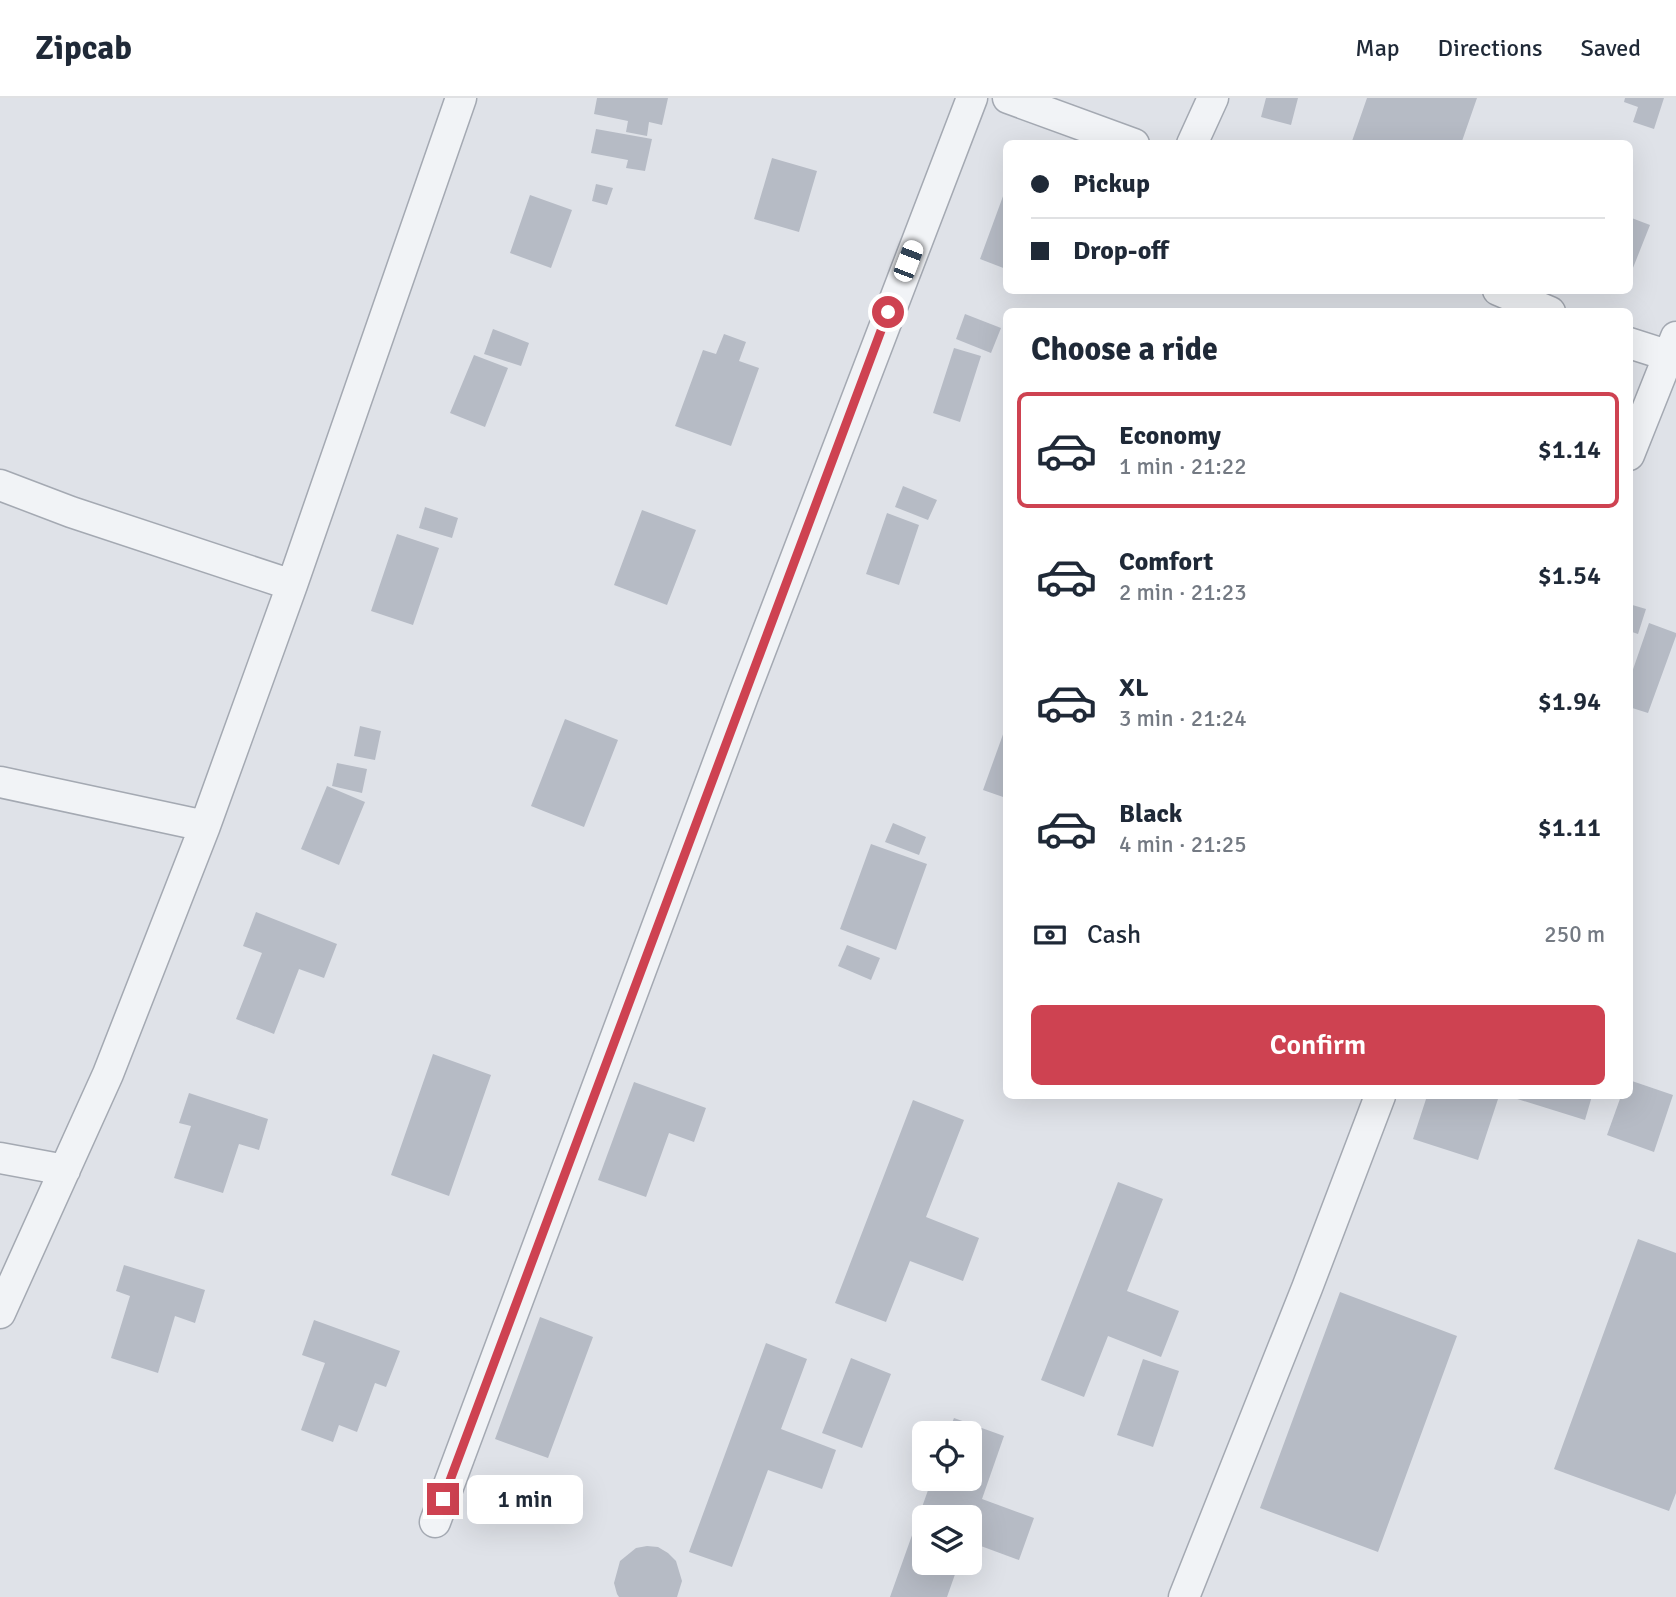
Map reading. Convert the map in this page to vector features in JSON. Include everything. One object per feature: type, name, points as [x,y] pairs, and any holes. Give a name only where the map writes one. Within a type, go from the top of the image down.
[{"type":"street","points":[[0,1313],[108,1074],[205,827],[461,98]]},
{"type":"street","points":[[435,1522],[743,696],[972,98]]},
{"type":"street","points":[[1008,98],[1123,140]]},
{"type":"street","points":[[1194,140],[1213,98]]},
{"type":"street","points":[[1507,294],[1541,308]]},
{"type":"street","points":[[1633,344],[1674,350],[1633,446]]},
{"type":"street","points":[[0,485],[71,512],[292,585]]},
{"type":"street","points":[[0,782],[205,827]]},
{"type":"street","points":[[1184,1597],[1303,1301],[1379,1099]]},
{"type":"street","points":[[0,1158],[65,1170]]},
{"type":"building","points":[[597,98],[668,98],[662,125],[649,122],[647,136],[626,132],[628,121],[594,114]]},
{"type":"building","points":[[1266,98],[1298,98],[1291,125],[1261,117]]},
{"type":"building","points":[[1367,98],[1477,98],[1462,140],[1352,140]]},
{"type":"building","points":[[1625,98],[1664,98],[1654,129],[1633,122],[1638,107],[1624,102]]},
{"type":"building","points":[[596,129],[652,139],[645,171],[626,168],[628,160],[591,153]]},
{"type":"building","points":[[772,158],[817,171],[799,232],[754,219]]},
{"type":"building","points":[[596,184],[613,188],[607,205],[592,201]]},
{"type":"building","points":[[530,195],[572,210],[551,268],[510,253]]},
{"type":"building","points":[[1003,196],[1003,268],[980,259]]},
{"type":"building","points":[[1633,219],[1650,225],[1633,268]]},
{"type":"building","points":[[965,314],[1001,328],[991,353],[956,339]]},
{"type":"building","points":[[493,329],[529,343],[521,366],[484,354]]},
{"type":"building","points":[[724,334],[746,342],[739,361],[759,368],[731,446],[675,426],[703,350],[716,354]]},
{"type":"building","points":[[954,348],[981,356],[960,422],[933,413]]},
{"type":"building","points":[[474,355],[508,368],[485,427],[450,413]]},
{"type":"building","points":[[903,486],[937,500],[928,520],[895,507]]},
{"type":"building","points":[[425,507],[458,518],[452,538],[419,528]]},
{"type":"building","points":[[642,510],[696,530],[667,605],[614,585]]},
{"type":"building","points":[[887,513],[919,525],[899,585],[866,574]]},
{"type":"building","points":[[397,534],[439,548],[413,625],[371,611]]},
{"type":"building","points":[[1633,605],[1646,609],[1638,634],[1633,632]]},
{"type":"building","points":[[1649,623],[1676,633],[1648,713],[1633,708],[1633,669]]},
{"type":"building","points":[[565,719],[618,740],[584,827],[531,806]]},
{"type":"building","points":[[360,726],[381,731],[375,760],[354,756]]},
{"type":"building","points":[[1003,734],[1003,797],[983,790]]},
{"type":"building","points":[[337,763],[367,769],[362,793],[332,786]]},
{"type":"building","points":[[327,786],[365,802],[339,865],[301,849]]},
{"type":"building","points":[[893,823],[926,837],[919,855],[885,842]]},
{"type":"building","points":[[871,844],[927,864],[896,950],[840,929]]},
{"type":"building","points":[[256,912],[337,944],[324,978],[299,969],[274,1034],[236,1019],[262,953],[243,946]]},
{"type":"building","points":[[847,945],[880,958],[871,980],[838,966]]},
{"type":"building","points":[[433,1054],[491,1075],[449,1196],[391,1175]]},
{"type":"building","points":[[1633,1081],[1673,1095],[1654,1152],[1607,1135],[1620,1099],[1633,1099]]},
{"type":"building","points":[[634,1082],[706,1108],[694,1142],[669,1133],[646,1197],[598,1180]]},
{"type":"building","points":[[189,1093],[268,1119],[259,1150],[239,1144],[223,1193],[174,1178],[191,1126],[179,1123]]},
{"type":"building","points":[[1426,1099],[1498,1099],[1478,1160],[1413,1139]]},
{"type":"building","points":[[1517,1099],[1591,1099],[1585,1120]]},
{"type":"building","points":[[913,1100],[964,1120],[926,1217],[979,1238],[963,1281],[910,1261],[886,1322],[835,1303]]},
{"type":"building","points":[[1118,1182],[1163,1199],[1127,1291],[1179,1311],[1161,1357],[1108,1336],[1084,1397],[1041,1380]]},
{"type":"building","points":[[1638,1239],[1676,1253],[1676,1493],[1669,1511],[1554,1469]]},
{"type":"building","points":[[124,1265],[205,1290],[195,1323],[175,1316],[158,1373],[111,1358],[130,1296],[116,1291]]},
{"type":"building","points":[[1340,1292],[1457,1336],[1378,1552],[1260,1508]]},
{"type":"building","points":[[540,1317],[593,1337],[548,1458],[495,1439]]},
{"type":"building","points":[[314,1320],[400,1351],[386,1387],[375,1383],[357,1432],[339,1425],[333,1442],[301,1430],[325,1363],[302,1355]]},
{"type":"building","points":[[766,1343],[807,1359],[781,1429],[836,1450],[822,1489],[768,1470],[732,1567],[689,1552]]},
{"type":"building","points":[[851,1358],[891,1374],[862,1448],[822,1433]]},
{"type":"building","points":[[1143,1359],[1179,1371],[1153,1447],[1117,1435]]},
{"type":"building","points":[[982,1428],[1004,1436],[982,1499],[1034,1518],[1019,1560],[982,1546],[982,1505],[923,1505],[928,1491],[982,1491]]},
{"type":"building","points":[[912,1535],[912,1575],[955,1575],[947,1597],[890,1597]]},
{"type":"building","points":[[658,1547],[676,1561],[682,1581],[677,1597],[619,1597],[617,1594],[614,1583],[620,1561],[636,1548]]},
{"type":"route","points":[[443,1499],[888,312]]}]
